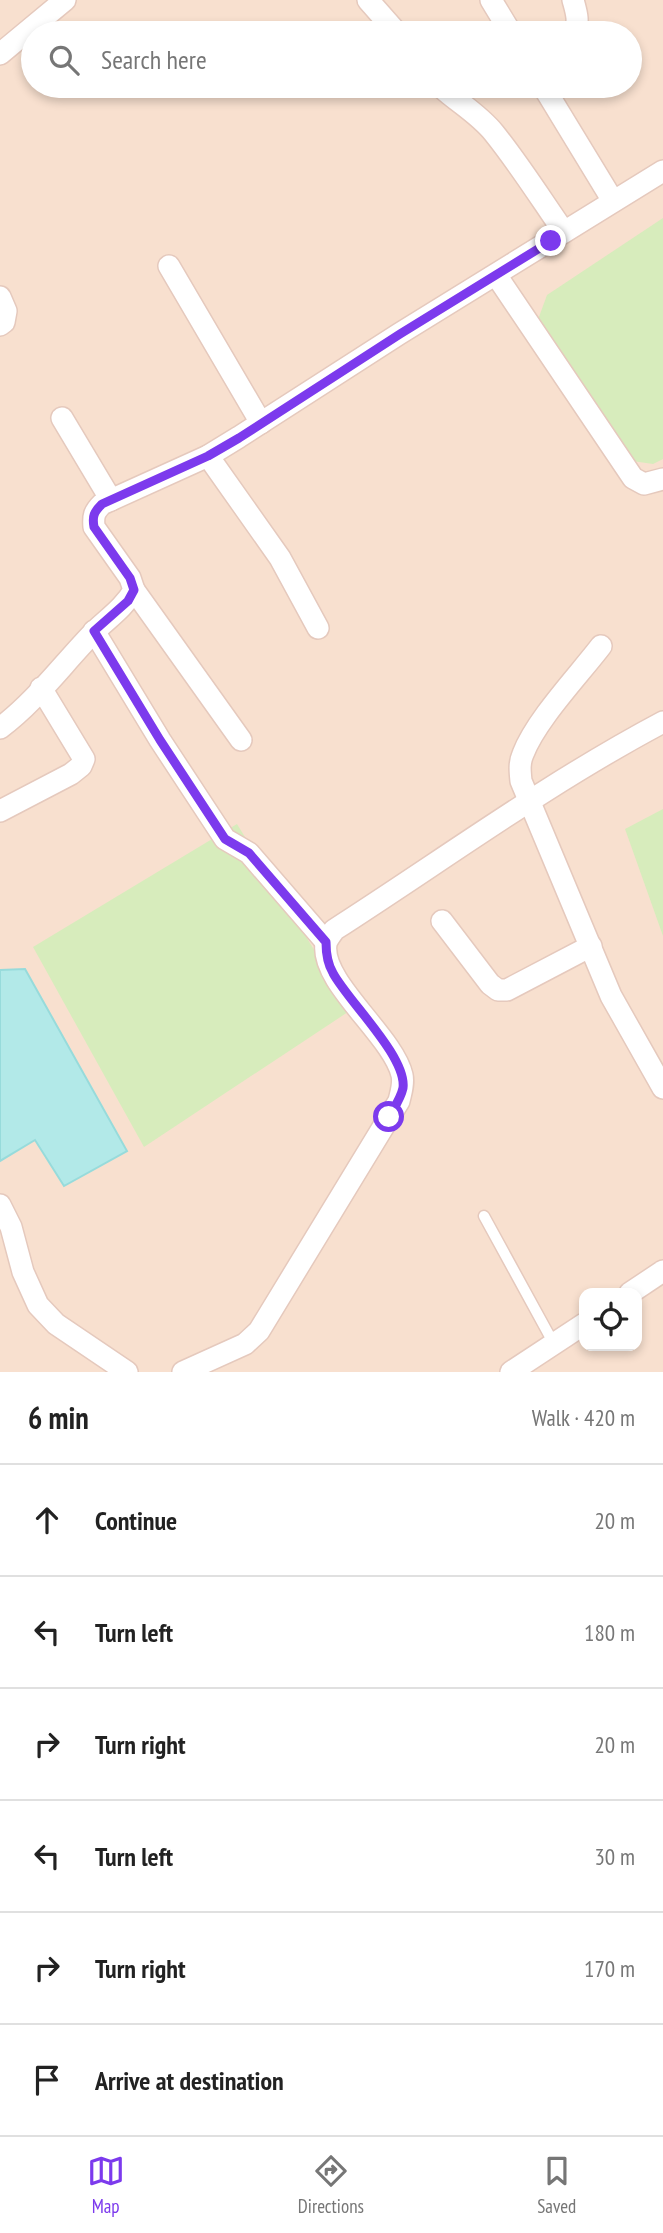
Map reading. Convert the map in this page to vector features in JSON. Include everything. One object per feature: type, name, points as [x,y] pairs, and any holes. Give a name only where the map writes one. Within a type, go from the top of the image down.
[{"type":"street","points":[[40,21],[65,0]]},
{"type":"street","points":[[368,0],[386,21]]},
{"type":"street","points":[[491,0],[504,21]]},
{"type":"street","points":[[573,0],[578,21]]},
{"type":"street","points":[[0,54],[21,37]]},
{"type":"street","points":[[453,98],[475,113],[494,132],[564,232]]},
{"type":"street","points":[[550,98],[613,201]]},
{"type":"street","points":[[241,740],[134,590],[130,578],[94,527],[95,511],[102,504],[208,456],[663,171]]},
{"type":"street","points":[[169,266],[261,424]]},
{"type":"street","points":[[496,275],[633,478],[644,484],[663,479]]},
{"type":"street","points":[[0,297],[6,311],[4,322],[0,325]]},
{"type":"street","points":[[62,418],[111,500]]},
{"type":"street","points":[[208,456],[280,558],[318,628]]},
{"type":"street","points":[[0,728],[18,713],[94,631],[128,601],[134,590]]},
{"type":"street","points":[[94,631],[160,740],[225,839],[249,853],[326,942]]},
{"type":"street","points":[[601,646],[547,715],[523,753],[519,766],[521,781],[611,996],[663,1088]]},
{"type":"street","points":[[0,811],[71,774],[81,766],[84,759],[41,688]]},
{"type":"street","points":[[183,1372],[236,1349],[259,1331],[398,1101],[403,1087],[402,1073],[393,1056],[333,973],[326,954],[326,942],[334,930],[606,752],[663,722]]},
{"type":"street","points":[[442,921],[490,984],[498,990],[507,990],[590,946]]},
{"type":"street","points":[[0,1205],[11,1227],[23,1272],[45,1315],[127,1372]]},
{"type":"street","points":[[638,1288],[663,1271]]},
{"type":"street","points":[[511,1372],[579,1327]]},
{"type":"lane","points":[[484,1216],[554,1344]]},
{"type":"shaded area","points":[[0,0],[663,0],[663,1372],[0,1372]]},
{"type":"green space","points":[[663,218],[663,459],[653,464],[618,459],[536,325],[547,295]]},
{"type":"green space","points":[[663,809],[663,936],[625,829]]},
{"type":"green space","points":[[237,824],[351,1010],[144,1147],[33,947]]},
{"type":"water","points":[[25,969],[127,1151],[64,1186],[35,1140],[0,1161],[0,970]]},
{"type":"route","points":[[389,1117],[403,1087],[402,1073],[393,1056],[333,973],[326,954],[326,942],[249,853],[243,847],[225,839],[160,740],[94,631],[128,601],[134,590],[130,578],[94,527],[93,518],[95,511],[102,504],[208,456],[239,438],[551,241]]}]
